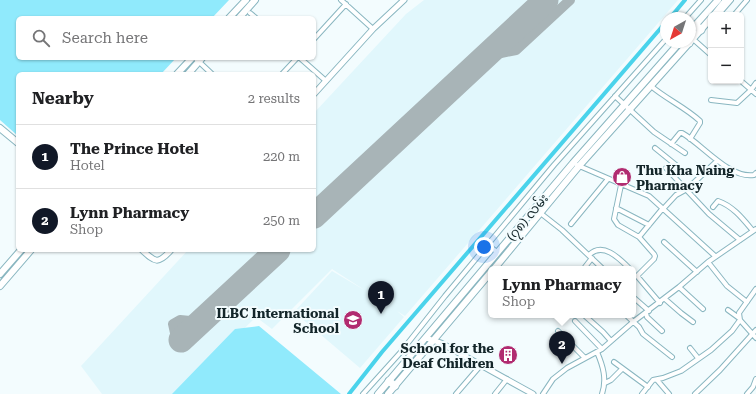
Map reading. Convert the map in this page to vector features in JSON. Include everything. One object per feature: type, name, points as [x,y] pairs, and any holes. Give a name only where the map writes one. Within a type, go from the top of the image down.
[{"type":"main road","points":[[231,16],[246,0]]},
{"type":"main road","points":[[240,16],[255,0]]},
{"type":"main road","name":"(၇၈) လမ်း","points":[[696,31],[718,0]]},
{"type":"main road","points":[[716,12],[726,0]]},
{"type":"main road","name":"(၇၈) လမ်း","points":[[698,27],[708,20]]},
{"type":"main road","name":"(၇၈) လမ်း","points":[[388,394],[392,383],[426,338],[497,252],[675,48]]},
{"type":"main road","name":"(၇၈) လမ်း","points":[[496,266],[579,166],[685,48]]},
{"type":"main road","points":[[179,72],[190,60]]},
{"type":"main road","points":[[189,72],[198,60]]},
{"type":"main road","points":[[0,128],[16,141]]},
{"type":"main road","points":[[0,274],[19,252]]},
{"type":"main road","points":[[0,286],[29,252]]},
{"type":"main road","name":"(၇၈) လမ်း","points":[[378,394],[392,383],[434,340],[488,276]]},
{"type":"street","points":[[342,0],[373,29]]},
{"type":"street","points":[[316,92],[373,29],[404,0]]},
{"type":"street","points":[[690,12],[701,0]]},
{"type":"street","points":[[721,12],[731,0]]},
{"type":"street","points":[[737,12],[747,0]]},
{"type":"street","points":[[316,37],[346,4]]},
{"type":"street","points":[[250,13],[254,16]]},
{"type":"street","points":[[696,36],[708,25]]},
{"type":"street","points":[[696,44],[708,53]]},
{"type":"street","points":[[363,394],[400,353],[554,165],[660,46]]},
{"type":"street","points":[[200,60],[210,72]]},
{"type":"street","points":[[284,72],[295,60]]},
{"type":"street","points":[[302,60],[316,72]]},
{"type":"street","points":[[316,72],[326,81]]},
{"type":"street","points":[[711,100],[736,103],[751,90],[756,83]]},
{"type":"street","points":[[744,84],[756,94]]},
{"type":"street","points":[[651,86],[662,96],[700,120],[700,123],[690,139]]},
{"type":"street","points":[[615,96],[654,132],[684,153]]},
{"type":"street","points":[[671,144],[680,133],[684,134],[717,161],[743,175],[754,175],[756,173]]},
{"type":"street","points":[[655,148],[676,165],[671,173]]},
{"type":"street","points":[[639,237],[676,195],[687,189],[717,161]]},
{"type":"street","points":[[573,163],[649,196],[715,256]]},
{"type":"street","points":[[666,168],[709,214],[740,240]]},
{"type":"street","points":[[571,224],[608,179]]},
{"type":"street","points":[[620,184],[614,219],[616,223],[639,237],[655,256],[637,276],[660,303]]},
{"type":"street","points":[[543,394],[553,379],[567,368],[602,349],[633,322],[665,299],[715,256],[755,230],[724,203],[718,201],[713,207]]},
{"type":"street","points":[[534,208],[562,230],[600,266]]},
{"type":"street","points":[[616,208],[648,225]]},
{"type":"street","points":[[664,242],[697,272]]},
{"type":"street","points":[[488,245],[497,252]]},
{"type":"street","points":[[586,266],[593,250],[598,249],[604,250],[618,258],[627,266]]},
{"type":"street","points":[[144,252],[152,259],[158,261],[164,258],[169,252]]},
{"type":"street","points":[[708,262],[727,286],[747,302]]},
{"type":"street","points":[[679,287],[703,308]]},
{"type":"street","points":[[642,394],[654,380],[681,370],[719,343],[732,331],[740,319],[739,313],[756,289]]},
{"type":"street","points":[[665,299],[693,322]]},
{"type":"street","points":[[636,300],[647,312],[647,317],[662,331]]},
{"type":"street","points":[[695,394],[755,334],[740,319],[728,310]]},
{"type":"street","points":[[587,318],[611,341]]},
{"type":"street","points":[[629,318],[643,334],[672,357]]},
{"type":"street","points":[[575,321],[602,349]]},
{"type":"street","points":[[558,331],[585,358]]},
{"type":"street","points":[[426,338],[434,340],[533,394]]},
{"type":"street","points":[[690,348],[698,358]]},
{"type":"street","points":[[597,352],[603,366],[605,383],[602,394]]},
{"type":"street","points":[[614,362],[648,387]]},
{"type":"street","points":[[456,394],[481,365]]},
{"type":"street","points":[[605,383],[611,380],[622,369]]},
{"type":"street","points":[[747,394],[753,388],[756,378]]},
{"type":"street","points":[[495,394],[507,379]]},
{"type":"street","points":[[657,380],[669,394]]},
{"type":"shaded area","points":[[0,0],[229,0],[214,16],[16,16],[16,60],[174,60],[163,72],[16,72],[16,134],[0,120]]},
{"type":"shaded area","points":[[424,0],[678,0],[668,12],[660,12],[660,21],[405,316],[397,311],[404,317],[360,368],[294,312],[332,271],[366,291],[332,269],[272,329],[256,317],[177,394],[102,394],[81,366],[186,252],[316,252],[316,111],[406,14]]},
{"type":"shaded area","points":[[259,326],[341,394],[172,394],[235,329]]},
{"type":"waterway","points":[[675,12],[685,0]]},
{"type":"waterway","points":[[349,394],[382,352],[660,29]]},
{"type":"taxiway","points":[[487,56],[516,50],[570,0]]},
{"type":"taxiway","points":[[181,340],[175,333],[173,324],[180,320],[200,322]]},
{"type":"runway","points":[[316,214],[546,0]]},
{"type":"runway","points":[[181,340],[276,252]]},
{"type":"place","name":"Thu Kha Naing Pharmacy","points":[[622,177]]},
{"type":"place","name":"The Prince Hotel","points":[[381,314]]},
{"type":"place","name":"ILBC International School","points":[[353,320]]},
{"type":"place","name":"School for the Deaf Children","points":[[508,355]]},
{"type":"place","name":"Lynn Pharmacy","points":[[562,364]]}]
